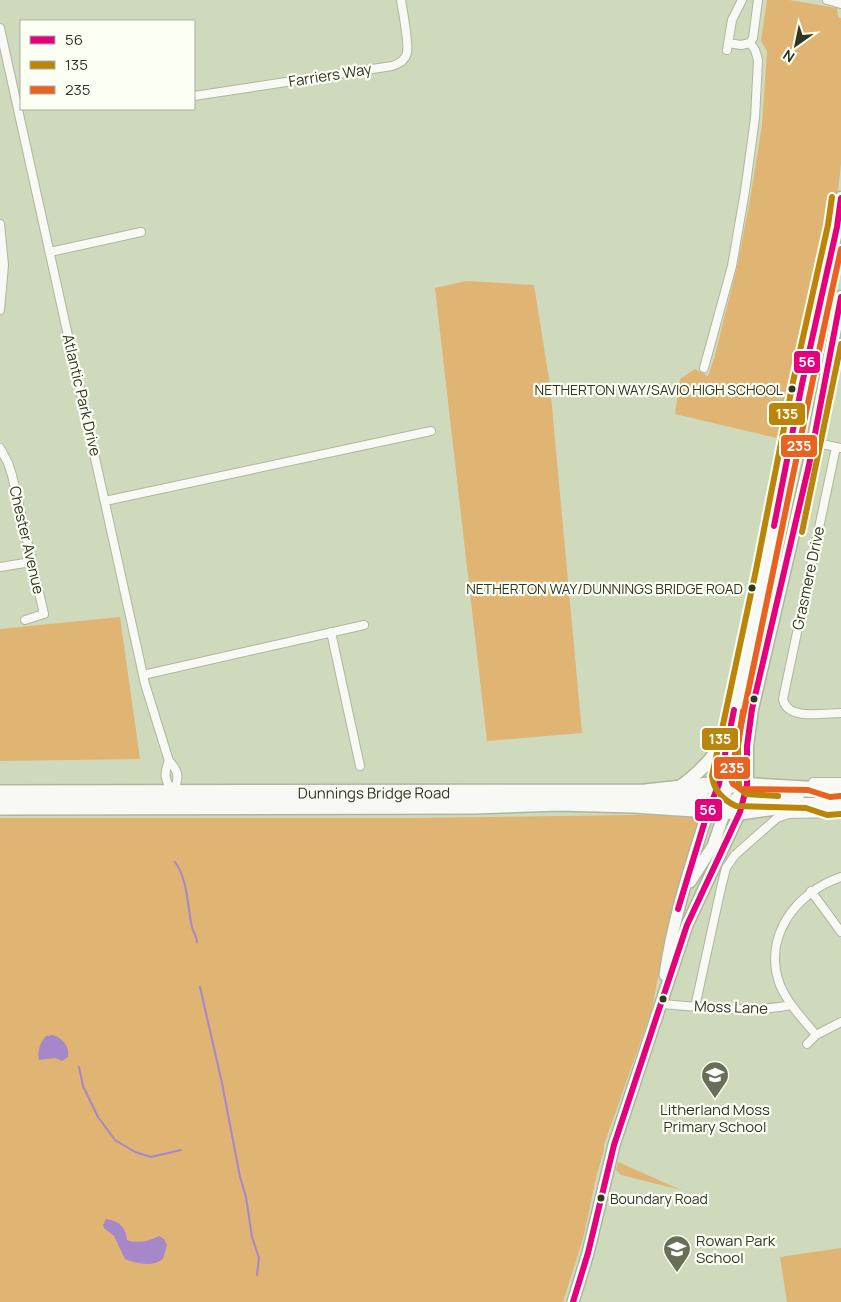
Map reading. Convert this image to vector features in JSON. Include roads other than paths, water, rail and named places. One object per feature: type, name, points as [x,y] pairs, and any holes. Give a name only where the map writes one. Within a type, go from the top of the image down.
[{"type":"highway","name":"Dunnings Bridge Road","points":[[0,807],[173,799],[604,791],[645,792],[678,789],[728,797]]},
{"type":"highway","points":[[728,797],[811,789],[841,791]]},
{"type":"highway","name":"Dunnings Bridge Road","points":[[0,793],[173,799],[202,806],[475,806],[559,803],[634,805],[728,797]]},
{"type":"highway","points":[[728,797],[783,806],[837,808]]},
{"type":"main road","points":[[728,797],[729,732],[766,572],[789,444],[837,227],[841,198]]},
{"type":"main road","points":[[728,797],[744,717],[757,689],[813,442],[824,393],[841,297]]},
{"type":"main road","points":[[678,789],[699,773],[708,763],[729,732]]},
{"type":"street","name":"Farriers Way","points":[[195,96],[392,66],[400,63],[406,55],[407,46],[401,0]]},
{"type":"street","points":[[742,0],[732,20],[728,46],[750,43]]},
{"type":"street","points":[[750,43],[753,38],[758,0]]},
{"type":"street","points":[[827,0],[841,4]]},
{"type":"street","name":"Atlantic Park Drive","points":[[0,28],[143,674],[168,761],[176,767],[177,771],[177,784],[173,799]]},
{"type":"street","points":[[704,368],[732,266],[746,191],[756,118],[758,60],[755,50],[750,43]]},
{"type":"street","points":[[0,224],[4,265],[0,310]]},
{"type":"street","points":[[50,252],[141,232]]},
{"type":"street","points":[[105,501],[431,431]]},
{"type":"street","points":[[813,442],[839,447]]},
{"type":"street","name":"Grasmere Drive","points":[[839,447],[783,695],[783,702],[788,708],[799,714],[841,713]]},
{"type":"street","name":"Chester Avenue","points":[[0,448],[12,476],[44,614],[25,620]]},
{"type":"street","points":[[0,567],[32,562]]},
{"type":"street","points":[[143,674],[364,625]]},
{"type":"street","points":[[331,632],[360,766]]},
{"type":"street","name":"Atlantic Park Drive","points":[[168,761],[164,771],[173,799]]},
{"type":"street","points":[[811,789],[814,782],[841,782]]},
{"type":"street","points":[[604,791],[627,797],[728,797]]},
{"type":"street","points":[[573,1302],[588,1253],[614,1144],[687,925],[732,830],[728,797]]},
{"type":"street","points":[[661,1004],[669,947],[682,896],[713,846],[728,797]]},
{"type":"street","points":[[695,1007],[726,868],[735,855],[777,818],[789,814],[837,808]]},
{"type":"street","points":[[816,1035],[790,1005],[780,985],[775,966],[776,944],[782,924],[794,907],[811,891],[826,882],[841,877]]},
{"type":"street","points":[[811,891],[841,932]]},
{"type":"street","name":"Moss Lane","points":[[661,1004],[773,1009],[790,1005]]},
{"type":"street","points":[[807,1044],[816,1035],[841,1022]]},
{"type":"waterway","points":[[175,862],[185,885],[192,927],[197,942]]},
{"type":"waterway","points":[[200,987],[222,1083],[240,1177],[246,1197],[252,1237],[259,1258],[257,1275]]},
{"type":"waterway","points":[[79,1067],[83,1086],[98,1117],[115,1140],[135,1152],[151,1157],[181,1150]]},
{"type":"place","name":"NETHERTON WAY/SAVIO HIGH SCHOOL","points":[[792,389]]},
{"type":"place","name":"NETHERTON WAY/DUNNINGS BRIDGE ROAD","points":[[752,588]]},
{"type":"place","name":"Litherland Moss Primary School","points":[[715,1099]]},
{"type":"place","name":"Boundary Road","points":[[601,1198]]},
{"type":"place","name":"Rowan Park School","points":[[677,1273]]}]
